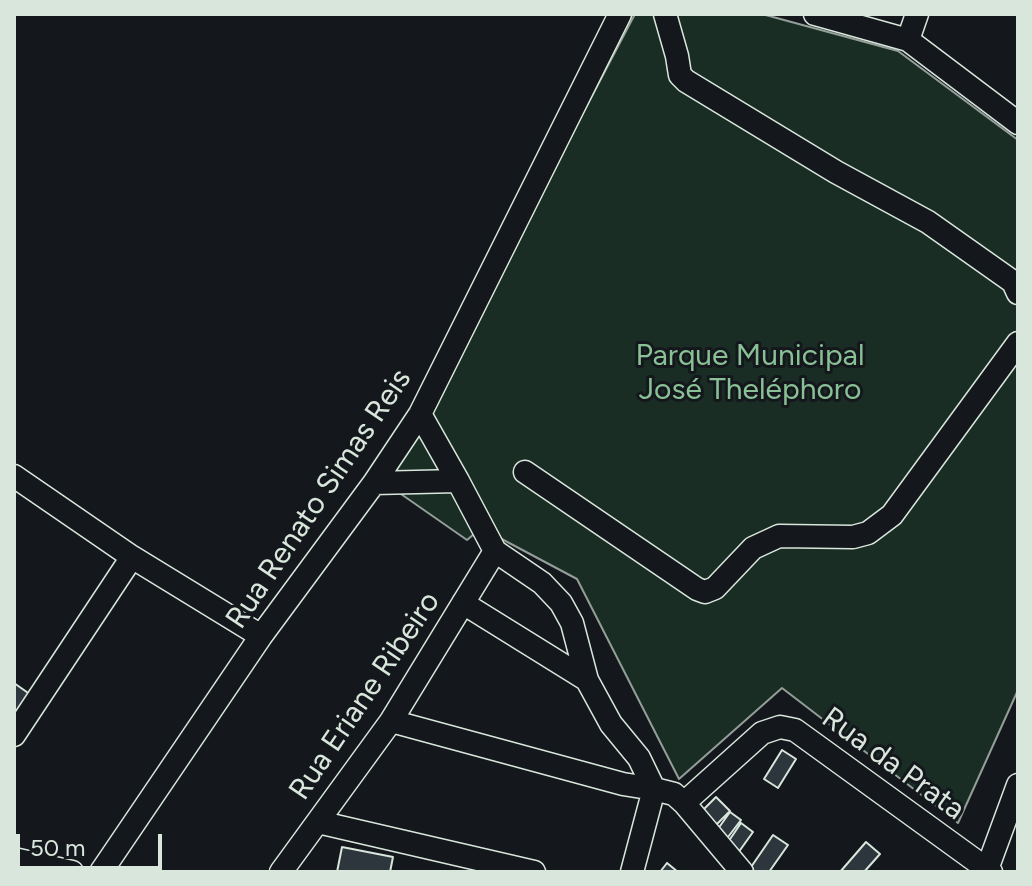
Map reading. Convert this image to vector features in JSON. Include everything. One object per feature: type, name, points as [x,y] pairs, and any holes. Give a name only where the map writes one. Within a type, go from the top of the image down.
[{"type":"street","name":"Rua Renato Simas Reis","points":[[101,872],[261,636],[374,483],[420,414],[620,14]]},
{"type":"street","points":[[665,14],[680,75],[686,81],[836,172],[928,222],[1013,282],[1018,293]]},
{"type":"street","points":[[815,14],[908,40],[1018,123]]},
{"type":"street","points":[[908,40],[917,14]]},
{"type":"street","points":[[525,472],[705,592],[715,588],[753,548],[779,536],[853,537],[868,533],[892,515],[1018,343]]},
{"type":"street","points":[[420,414],[495,551],[542,583],[561,603],[572,623],[587,680],[611,724],[639,758],[654,789],[632,872]]},
{"type":"street","points":[[14,476],[132,557],[261,636]]},
{"type":"street","points":[[374,483],[458,481]]},
{"type":"street","name":"Rua Eriane Ribeiro","points":[[281,872],[391,721],[495,551]]},
{"type":"street","points":[[16,729],[132,557]]},
{"type":"street","points":[[463,603],[587,680]]},
{"type":"street","points":[[391,721],[623,784],[674,794],[742,872]]},
{"type":"street","name":"Rua da Prata","points":[[684,803],[762,733],[780,727],[795,730],[988,871]]},
{"type":"street","points":[[988,871],[1018,785]]},
{"type":"street","points":[[318,822],[534,872]]},
{"type":"street","points":[[14,859],[72,872]]},
{"type":"green space","name":"Parque Municipal José Theléphoro","points":[[635,14],[762,14],[898,51],[1018,140],[1018,690],[958,823],[782,688],[679,779],[577,579],[481,528],[467,540],[388,485]]},
{"type":"building","points":[[14,683],[31,695],[16,715],[14,714]]},
{"type":"building","points":[[782,750],[796,759],[778,788],[764,779]]},
{"type":"building","points":[[716,797],[730,811],[712,829],[698,815]]},
{"type":"building","points":[[730,812],[741,820],[725,841],[715,833]]},
{"type":"building","points":[[741,823],[753,832],[738,853],[726,845]]},
{"type":"building","points":[[773,835],[788,845],[769,872],[751,872],[749,870]]},
{"type":"building","points":[[866,842],[880,854],[864,872],[840,872]]},
{"type":"building","points":[[342,847],[393,857],[390,872],[337,872]]},
{"type":"building","points":[[667,863],[678,872],[660,872]]}]
